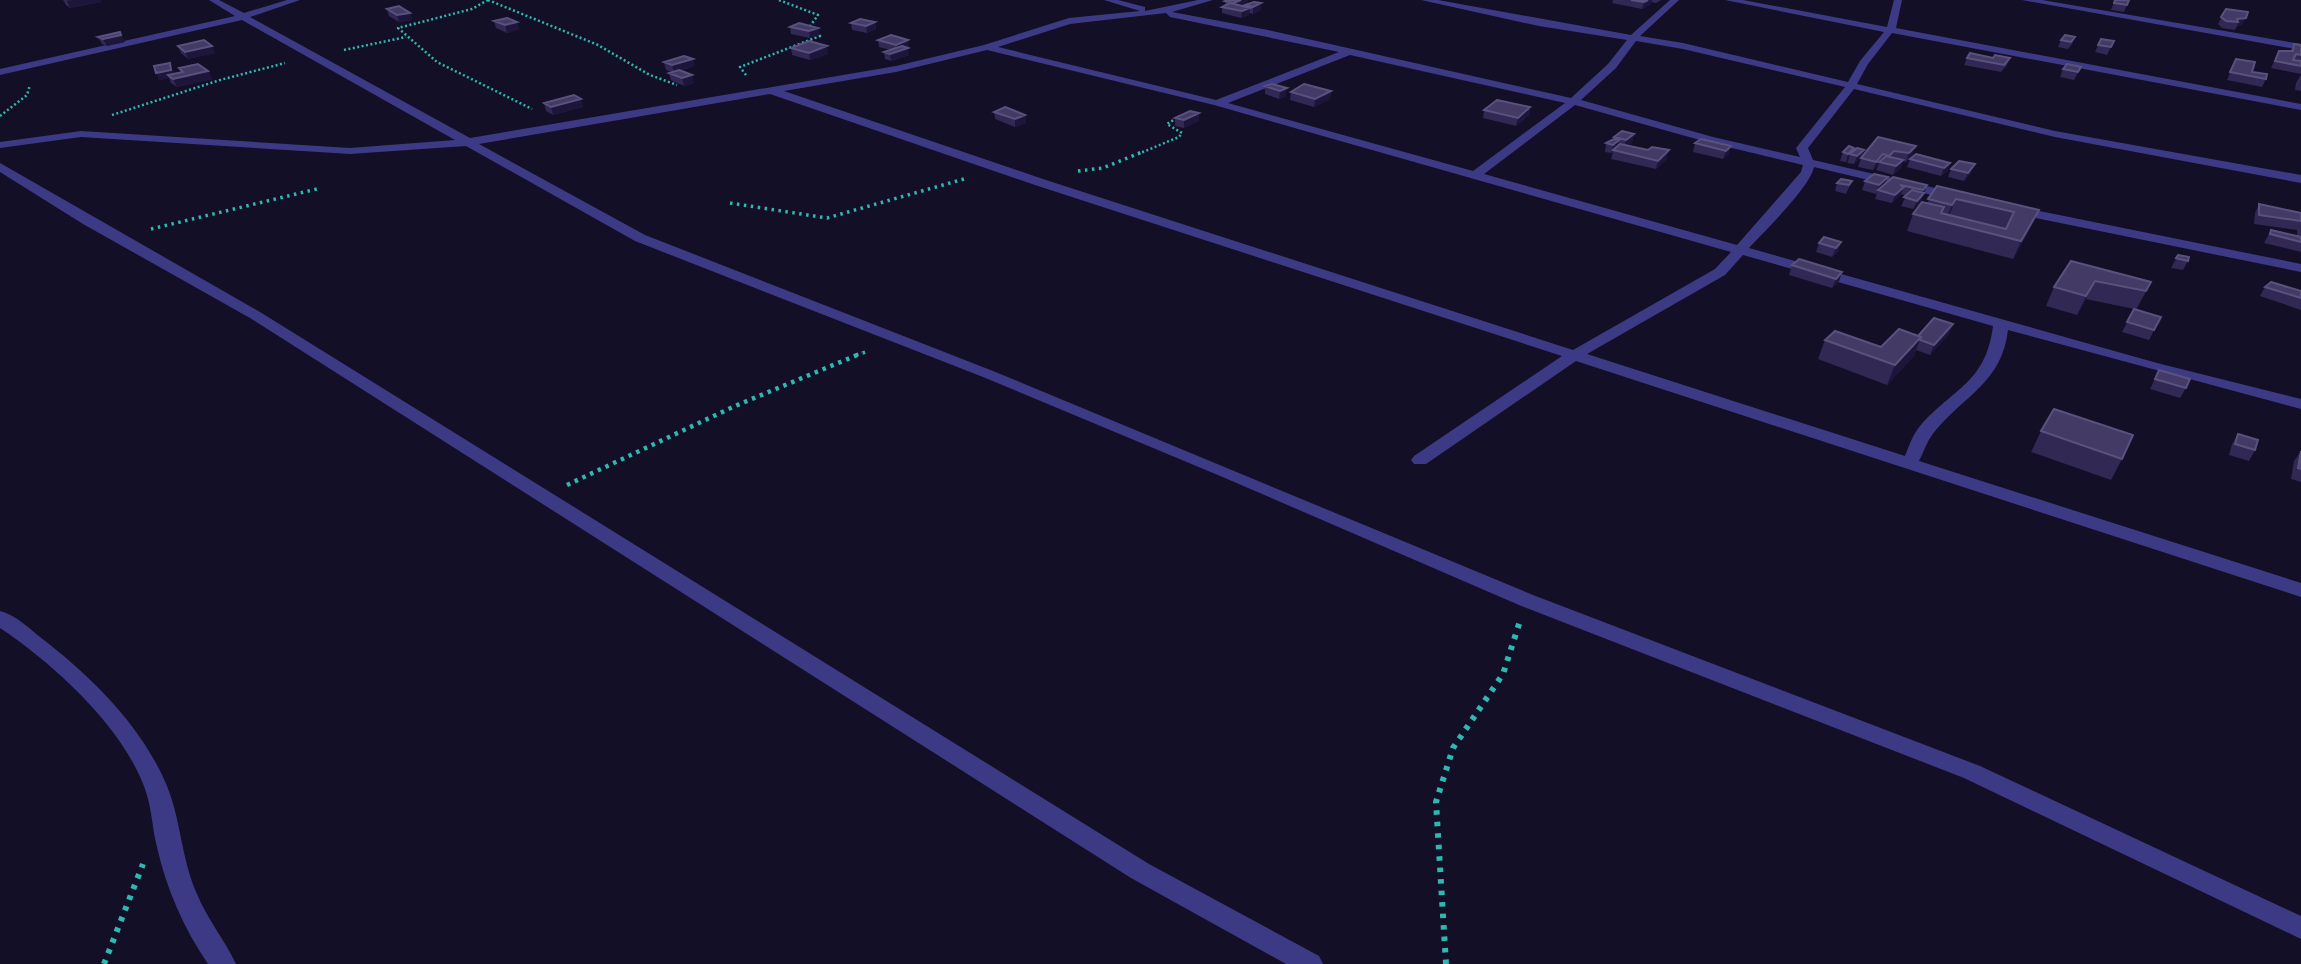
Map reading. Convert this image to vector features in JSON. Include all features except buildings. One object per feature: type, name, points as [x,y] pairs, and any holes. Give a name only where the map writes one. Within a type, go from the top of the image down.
[{"type":"street","points":[[213,0],[640,238],[989,374],[1526,600],[1972,772],[2301,928]]},
{"type":"street","points":[[0,72],[158,39],[244,17],[296,0]]},
{"type":"street","points":[[1108,0],[1574,101],[1658,126],[1810,164],[1968,199]]},
{"type":"street","points":[[0,145],[81,134],[350,151],[470,142],[896,69],[987,47],[1069,21],[1159,12],[1209,0]]},
{"type":"street","points":[[1425,0],[1695,49],[2068,136],[2301,179]]},
{"type":"street","points":[[1475,175],[1574,101],[1612,66],[1632,38],[1675,0]]},
{"type":"street","points":[[1729,0],[2301,107]]},
{"type":"street","points":[[1420,460],[1573,356],[1720,272],[1807,173],[1810,164],[1802,148],[1851,86],[1864,63],[1891,29],[1898,0]]},
{"type":"street","points":[[2026,0],[2301,47]]},
{"type":"street","points":[[987,47],[1217,103],[2001,324],[2301,404]]},
{"type":"street","points":[[1217,103],[1349,52]]},
{"type":"street","points":[[772,90],[1042,183],[2301,590]]},
{"type":"street","points":[[0,167],[116,237],[255,315],[1140,871],[1310,964]]},
{"type":"street","points":[[2007,208],[2301,268]]},
{"type":"street","points":[[1909,464],[1926,430],[1982,378],[1998,348],[2001,324]]},
{"type":"street","points":[[0,618],[18,629],[110,713],[142,755],[156,787],[170,850],[189,902],[223,964]]},
{"type":"path","points":[[571,126],[463,77],[437,62],[406,37],[399,27],[472,9],[488,0],[598,45],[650,75],[678,86],[701,89],[721,99]]},
{"type":"path","points":[[772,90],[751,79],[740,67],[821,35],[808,27],[818,15],[779,0]]},
{"type":"path","points":[[103,118],[202,87],[226,76],[406,37]]},
{"type":"path","points":[[0,116],[27,95],[42,62]]},
{"type":"path","points":[[1042,183],[1063,172],[1103,168],[1179,137],[1182,133],[1167,125],[1168,122],[1217,103]]},
{"type":"path","points":[[730,203],[809,218],[827,218],[999,168]]},
{"type":"path","points":[[116,237],[321,188]]},
{"type":"path","points":[[544,496],[809,373],[856,354],[873,351]]},
{"type":"path","points":[[1446,964],[1436,802],[1453,748],[1503,674],[1526,600]]},
{"type":"path","points":[[104,964],[162,814]]}]
